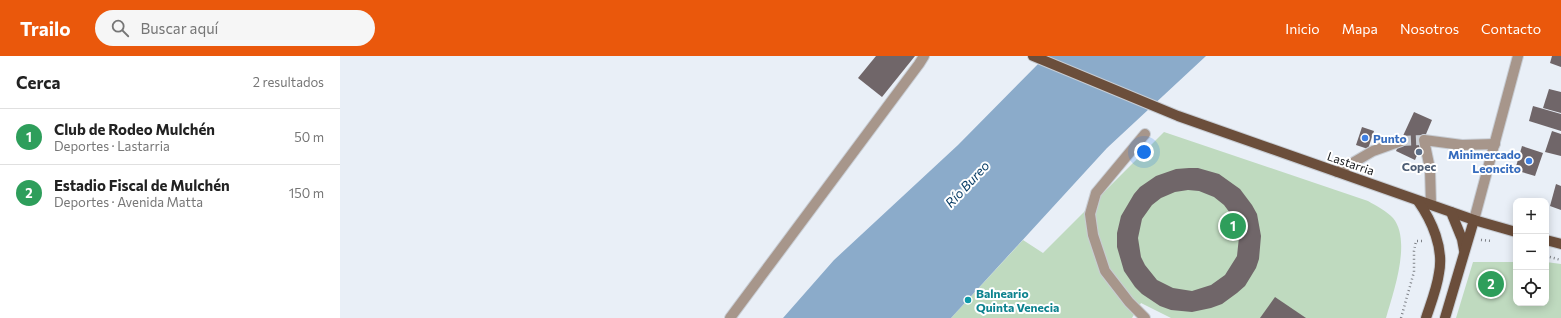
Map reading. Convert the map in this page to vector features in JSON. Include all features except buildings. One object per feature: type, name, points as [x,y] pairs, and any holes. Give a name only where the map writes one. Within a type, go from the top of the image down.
[{"type":"main road","name":"Lastarria","points":[[1033,56],[1178,116],[1418,201],[1513,231]]},
{"type":"main road","points":[[1418,201],[1427,214],[1437,240],[1440,256],[1440,272],[1426,318]]},
{"type":"main road","points":[[1451,212],[1462,239],[1464,254]]},
{"type":"main road","points":[[1445,318],[1474,220]]},
{"type":"main road","points":[[1549,241],[1561,244]]},
{"type":"street","points":[[730,318],[924,56]]},
{"type":"street","points":[[1474,220],[1518,56]]},
{"type":"street","points":[[1145,134],[1096,193],[1090,214],[1093,234],[1105,271],[1129,302],[1145,318]]},
{"type":"street","points":[[1431,205],[1430,169],[1424,140],[1462,145],[1495,144]]},
{"type":"street","points":[[1337,172],[1373,151],[1401,141]]},
{"type":"path","points":[[1469,238],[1495,241]]},
{"type":"path","points":[[1401,318],[1414,272],[1414,251],[1416,241],[1437,240]]},
{"type":"path","points":[[1549,257],[1561,260]]},
{"type":"green space","points":[[1164,132],[1368,201],[1391,216],[1398,228],[1401,240],[1401,253],[1396,281],[1386,318],[1171,318],[1141,303],[1132,318],[951,318],[1023,240],[1043,253]]},
{"type":"green space","points":[[1473,262],[1513,262],[1513,306],[1549,306],[1549,262],[1561,264],[1561,318],[1456,318]]},
{"type":"water","name":"Río Bureo","points":[[1046,56],[1206,56],[1107,148],[951,318],[783,318],[834,260],[958,145]]},
{"type":"tunnel","points":[[1401,141],[1424,140]]},
{"type":"place","name":"Punto","points":[[1365,138]]},
{"type":"place","name":"Copec","points":[[1419,152]]},
{"type":"place","name":"Minimercado Leoncito","points":[[1529,161]]},
{"type":"place","name":"Club de Rodeo Mulchén","points":[[1233,226]]},
{"type":"place","name":"Estadio Fiscal de Mulchén","points":[[1491,284]]},
{"type":"place","name":"Balneario Quinta Venecia","points":[[968,300]]}]
